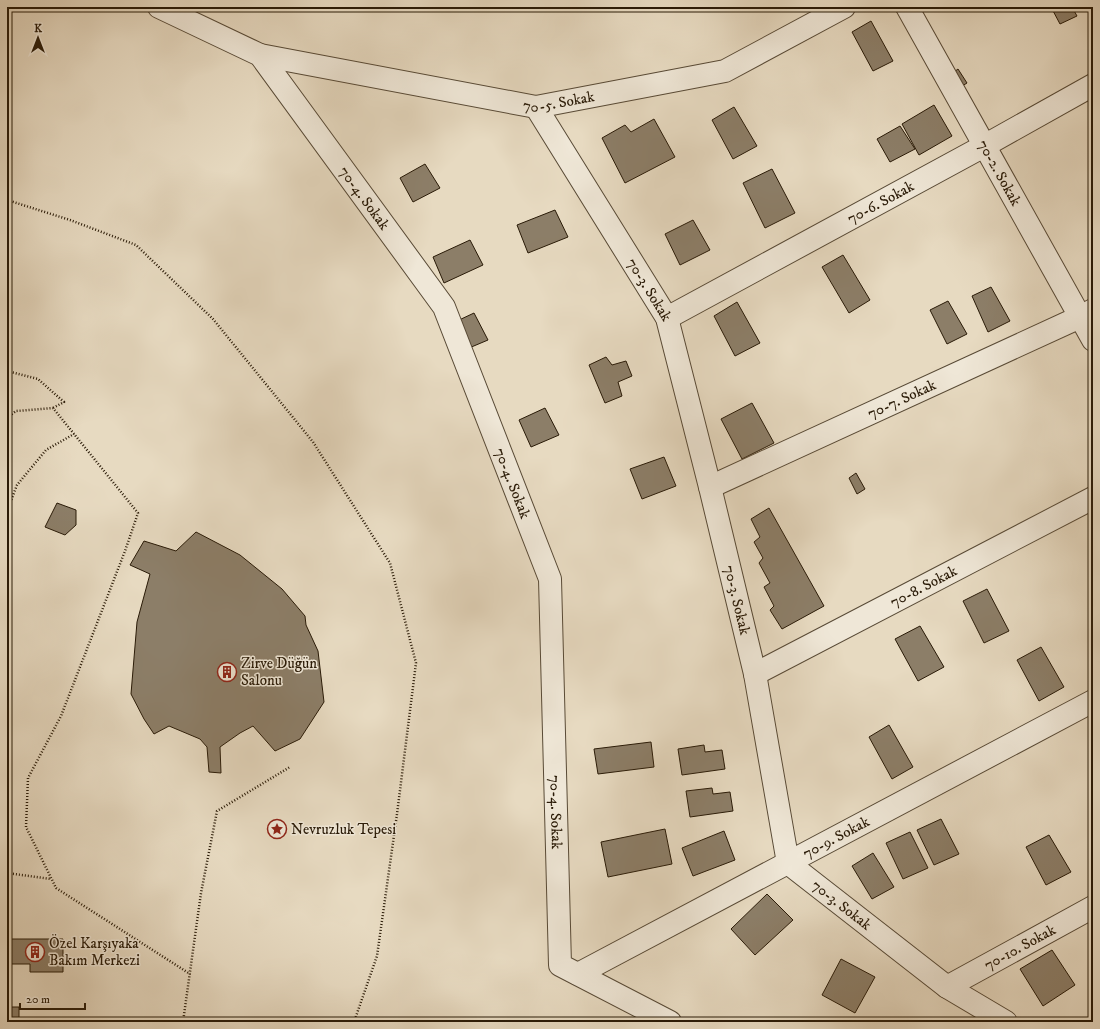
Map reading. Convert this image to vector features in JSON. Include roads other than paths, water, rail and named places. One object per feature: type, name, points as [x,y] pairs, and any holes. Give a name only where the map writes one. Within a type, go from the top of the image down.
[{"type":"street","name":"70-4. Sokak","points":[[159,7],[260,55],[444,307],[550,579],[560,964],[670,1022]]},
{"type":"street","name":"70-5. Sokak","points":[[260,55],[536,107],[725,71],[844,7]]},
{"type":"street","name":"70-2. Sokak","points":[[906,7],[984,146],[1087,314],[1093,340]]},
{"type":"street","name":"70-6. Sokak","points":[[667,318],[984,146],[1093,85]]},
{"type":"street","name":"70-3. Sokak","points":[[536,107],[667,318],[755,674],[788,863],[947,987],[1006,1022]]},
{"type":"street","name":"70-7. Sokak","points":[[710,487],[1087,314]]},
{"type":"street","name":"70-8. Sokak","points":[[755,674],[1093,498]]},
{"type":"street","name":"70-9. Sokak","points":[[578,974],[1093,701]]},
{"type":"street","name":"70-10. Sokak","points":[[947,987],[1093,907]]},
{"type":"place","name":"Zirve Düğün Salonu","points":[[227,672]]},
{"type":"place","name":"Nevruzluk Tepesi","points":[[277,829]]},
{"type":"place","name":"Özel Karşıyaka Bakım Merkezi","points":[[35,952]]}]
